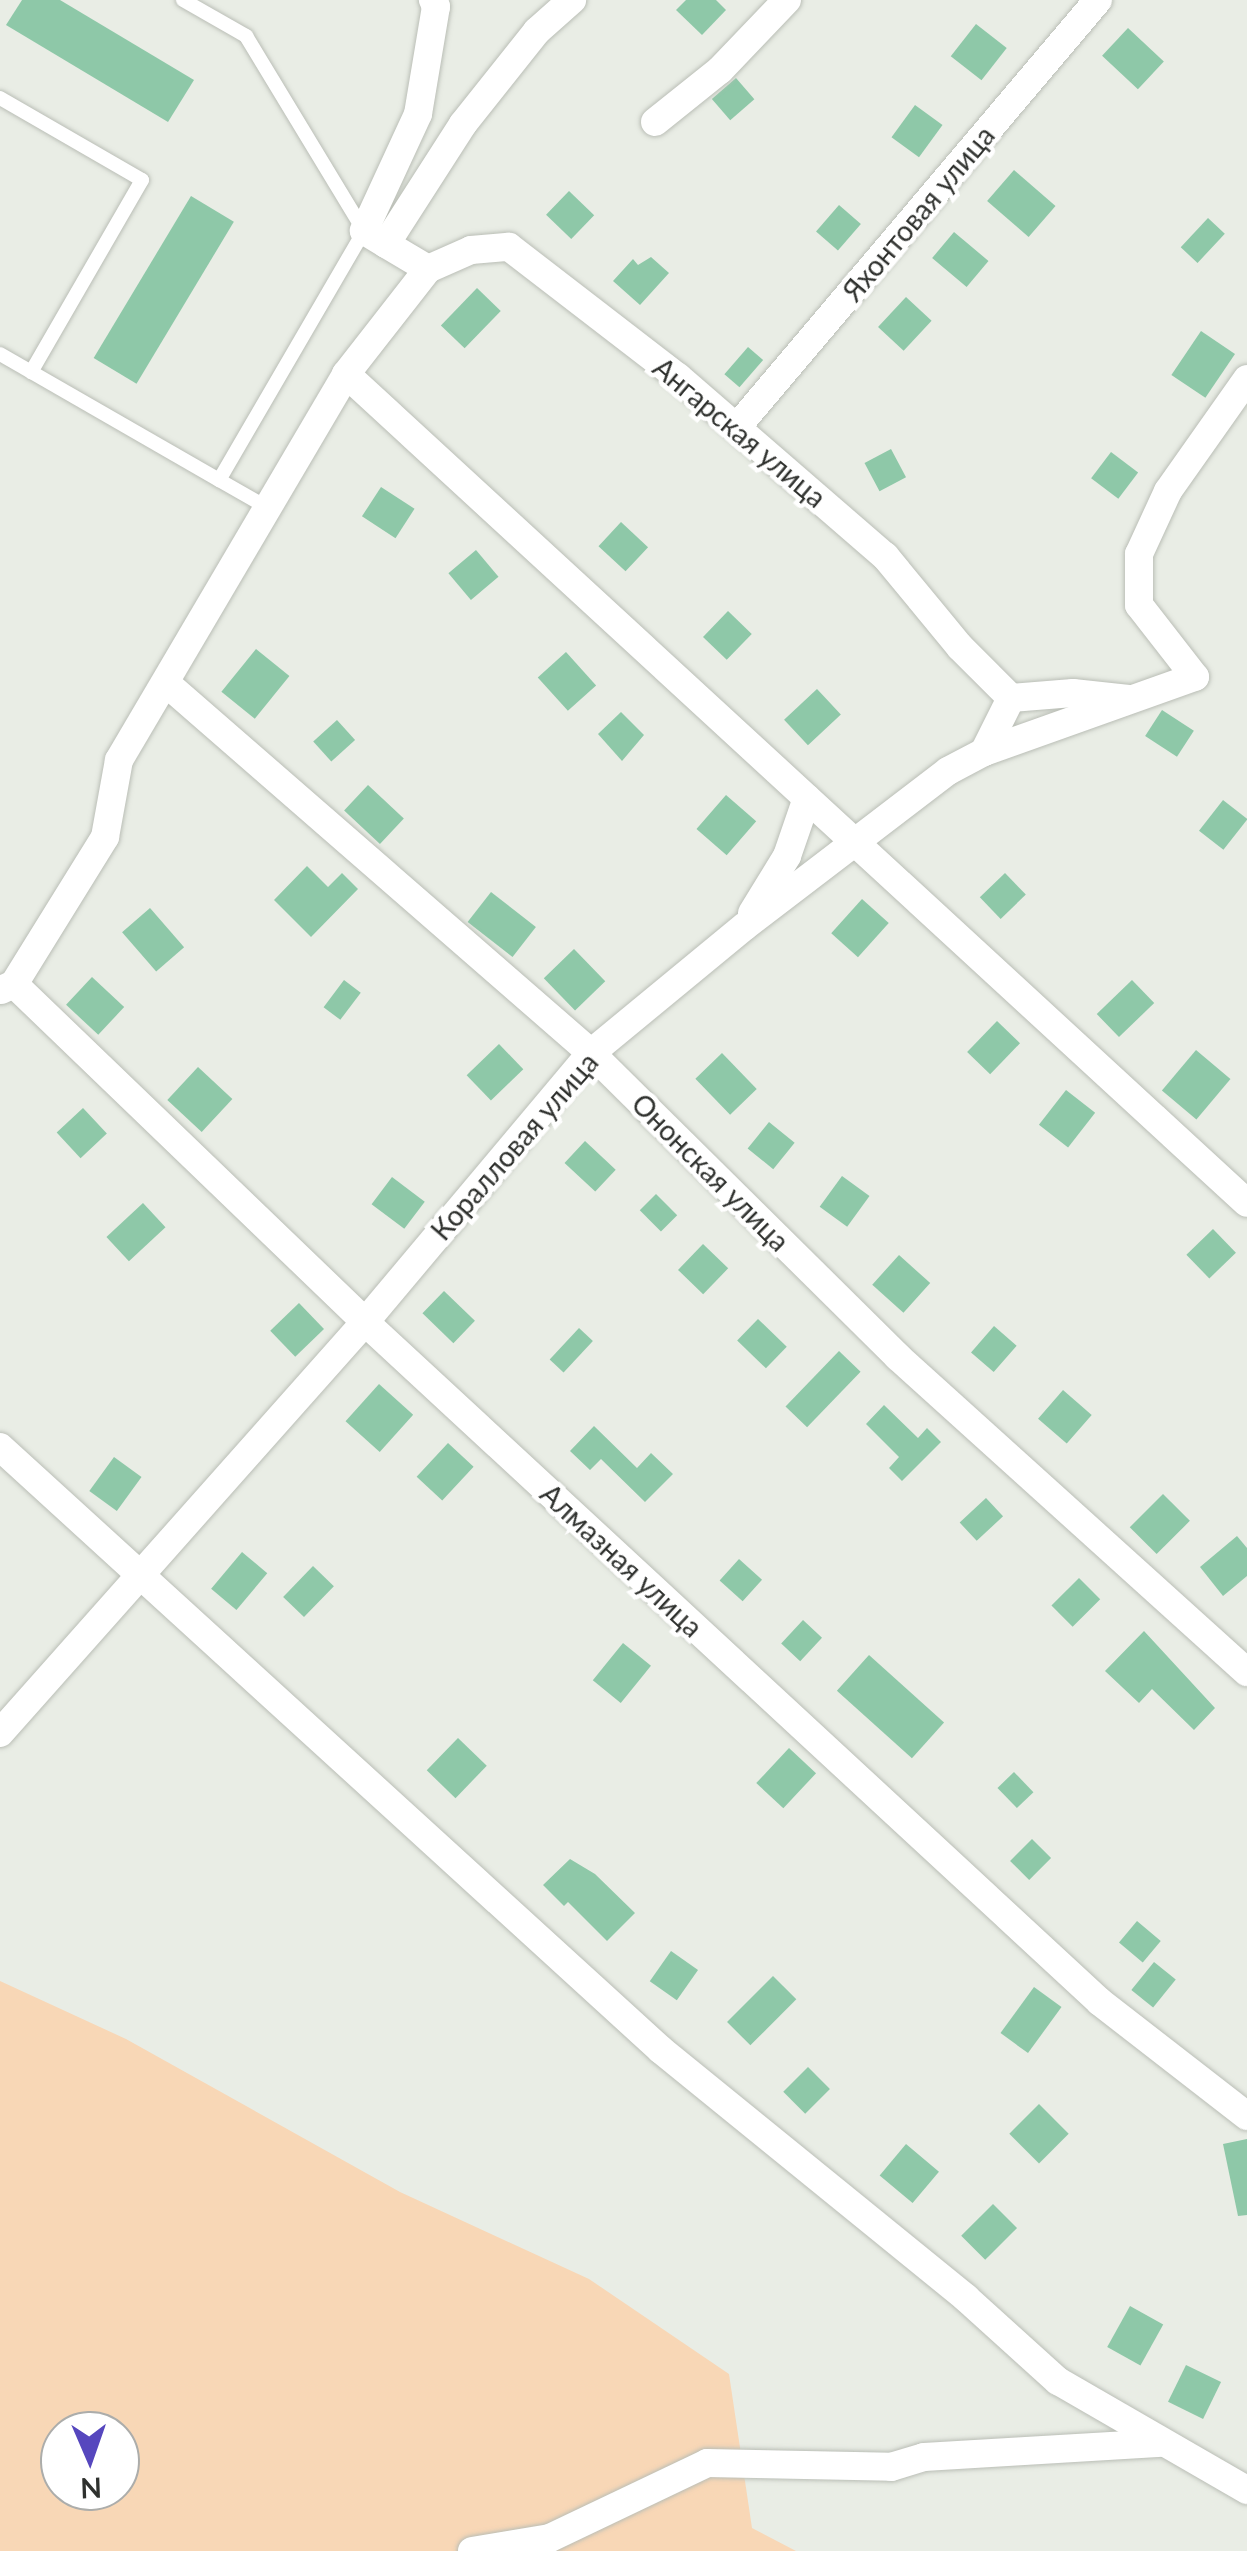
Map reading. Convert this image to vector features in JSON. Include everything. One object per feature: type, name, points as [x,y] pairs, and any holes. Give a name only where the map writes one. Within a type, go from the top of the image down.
[{"type":"street","points":[[375,238],[418,114],[436,7],[432,0]]},
{"type":"street","points":[[375,238],[537,31],[572,0]]},
{"type":"street","points":[[655,122],[720,70],[788,0]]},
{"type":"street","name":"Яхонтовая улица","points":[[737,427],[1098,0]]},
{"type":"street","points":[[7,988],[104,837],[119,760],[346,374],[428,269],[375,238]]},
{"type":"street","name":"Ангарская улица","points":[[428,269],[472,250],[509,247],[737,427],[885,556],[960,647],[1012,698]]},
{"type":"street","points":[[346,374],[1247,1203]]},
{"type":"street","name":"Коралловая улица","points":[[0,1733],[364,1322],[591,1053],[854,840],[948,771],[984,752],[1196,677],[1139,604],[1139,554],[1168,492],[1247,379]]},
{"type":"street","name":"Ононская улица","points":[[166,683],[591,1053],[898,1357],[1247,1672]]},
{"type":"street","points":[[984,752],[1012,698],[1073,693],[1133,700]]},
{"type":"street","points":[[744,927],[786,856],[807,798]]},
{"type":"street","name":"Алмазная улица","points":[[7,988],[1100,2002],[1247,2116]]},
{"type":"street","points":[[0,1447],[661,2050],[966,2298],[1058,2380],[1247,2490]]},
{"type":"street","points":[[472,2551],[550,2538],[707,2463],[891,2467],[924,2458],[1162,2443]]},
{"type":"lane","points":[[183,0],[246,36],[375,238],[219,480]]},
{"type":"lane","points":[[0,98],[142,180],[31,372]]},
{"type":"lane","points":[[0,354],[268,508]]},
{"type":"shaded area","points":[[0,1981],[126,2039],[400,2192],[589,2279],[729,2374],[752,2528],[796,2551],[0,2551]]},
{"type":"building","points":[[22,0],[60,0],[194,80],[168,122],[6,25]]},
{"type":"building","points":[[686,0],[716,0],[726,10],[702,35],[676,10]]},
{"type":"building","points":[[976,24],[1007,48],[981,80],[951,56]]},
{"type":"building","points":[[1128,28],[1164,61],[1138,89],[1102,56]]},
{"type":"building","points":[[736,78],[754,99],[730,120],[712,99]]},
{"type":"building","points":[[915,105],[943,125],[919,157],[891,137]]},
{"type":"building","points":[[1014,170],[1056,206],[1029,237],[987,201]]},
{"type":"building","points":[[569,191],[594,215],[571,239],[546,215]]},
{"type":"building","points":[[191,196],[234,222],[137,384],[94,358]]},
{"type":"building","points":[[839,205],[861,224],[838,250],[816,231]]},
{"type":"building","points":[[1208,218],[1225,234],[1198,263],[1181,247]]},
{"type":"building","points":[[954,232],[988,261],[967,287],[932,258]]},
{"type":"building","points":[[651,257],[669,273],[640,305],[613,281],[633,259],[638,265]]},
{"type":"building","points":[[477,288],[501,311],[465,348],[441,325]]},
{"type":"building","points":[[906,297],[932,321],[904,351],[878,327]]},
{"type":"building","points":[[1201,331],[1235,354],[1205,398],[1171,375]]},
{"type":"building","points":[[748,347],[763,360],[739,387],[724,374]]},
{"type":"building","points":[[891,449],[906,477],[880,491],[865,463]]},
{"type":"building","points":[[1111,452],[1138,472],[1118,499],[1091,478]]},
{"type":"building","points":[[381,487],[415,509],[395,538],[362,516]]},
{"type":"building","points":[[621,522],[648,547],[626,571],[598,546]]},
{"type":"building","points":[[476,550],[498,577],[471,600],[448,573]]},
{"type":"building","points":[[728,611],[752,634],[727,660],[703,637]]},
{"type":"building","points":[[256,649],[289,676],[255,719],[221,692]]},
{"type":"building","points":[[566,652],[596,685],[568,711],[538,677]]},
{"type":"building","points":[[817,689],[841,715],[808,745],[784,720]]},
{"type":"building","points":[[1162,710],[1194,731],[1177,757],[1145,736]]},
{"type":"building","points":[[621,712],[644,735],[622,761],[598,734]]},
{"type":"building","points":[[337,720],[355,740],[331,761],[313,741]]},
{"type":"building","points":[[368,785],[404,818],[380,844],[344,811]]},
{"type":"building","points":[[726,795],[756,821],[727,855],[696,829]]},
{"type":"building","points":[[1223,800],[1247,819],[1223,850],[1199,831]]},
{"type":"building","points":[[307,866],[328,887],[342,873],[358,889],[311,937],[274,900]]},
{"type":"building","points":[[1005,873],[1026,895],[1001,919],[980,897]]},
{"type":"building","points":[[491,892],[536,927],[513,957],[468,922]]},
{"type":"building","points":[[862,899],[889,923],[858,957],[831,933]]},
{"type":"building","points":[[150,908],[184,947],[156,972],[122,932]]},
{"type":"building","points":[[574,949],[605,981],[575,1011],[544,978]]},
{"type":"building","points":[[92,977],[124,1007],[98,1035],[66,1005]]},
{"type":"building","points":[[344,980],[361,993],[340,1020],[324,1007]]},
{"type":"building","points":[[1132,980],[1154,1003],[1119,1037],[1097,1014]]},
{"type":"building","points":[[997,1021],[1020,1043],[990,1074],[967,1052]]},
{"type":"building","points":[[499,1044],[523,1069],[491,1100],[467,1075]]},
{"type":"building","points":[[1196,1050],[1230,1079],[1196,1120],[1162,1091]]},
{"type":"building","points":[[722,1053],[757,1089],[730,1115],[695,1079]]},
{"type":"building","points":[[198,1067],[232,1099],[202,1132],[167,1100]]},
{"type":"building","points":[[1066,1090],[1095,1113],[1068,1147],[1039,1125]]},
{"type":"building","points":[[83,1108],[107,1134],[81,1158],[57,1133]]},
{"type":"building","points":[[769,1122],[795,1143],[773,1169],[748,1148]]},
{"type":"building","points":[[585,1141],[616,1170],[595,1192],[565,1163]]},
{"type":"building","points":[[842,1176],[870,1196],[847,1227],[820,1207]]},
{"type":"building","points":[[392,1177],[425,1202],[404,1229],[372,1204]]},
{"type":"building","points":[[656,1194],[677,1215],[661,1231],[640,1210]]},
{"type":"building","points":[[143,1203],[166,1227],[129,1261],[106,1237]]},
{"type":"building","points":[[1213,1229],[1236,1253],[1209,1278],[1186,1255]]},
{"type":"building","points":[[703,1244],[728,1268],[703,1294],[678,1270]]},
{"type":"building","points":[[899,1255],[930,1283],[903,1313],[872,1285]]},
{"type":"building","points":[[444,1291],[475,1321],[453,1343],[422,1313]]},
{"type":"building","points":[[299,1303],[324,1329],[295,1357],[270,1331]]},
{"type":"building","points":[[758,1319],[787,1347],[766,1368],[737,1341]]},
{"type":"building","points":[[994,1326],[1017,1346],[994,1372],[971,1352]]},
{"type":"building","points":[[579,1328],[593,1341],[564,1372],[550,1359]]},
{"type":"building","points":[[839,1351],[861,1372],[807,1427],[786,1406]]},
{"type":"building","points":[[379,1384],[413,1415],[380,1452],[346,1421]]},
{"type":"building","points":[[1063,1390],[1092,1415],[1067,1444],[1038,1419]]},
{"type":"building","points":[[884,1405],[918,1438],[927,1428],[941,1442],[902,1481],[889,1468],[899,1457],[866,1424]]},
{"type":"building","points":[[594,1426],[637,1468],[651,1453],[673,1474],[645,1502],[601,1459],[590,1470],[570,1451]]},
{"type":"building","points":[[448,1443],[474,1467],[442,1501],[417,1477]]},
{"type":"building","points":[[114,1457],[142,1477],[117,1511],[89,1491]]},
{"type":"building","points":[[1163,1494],[1190,1521],[1157,1554],[1130,1527]]},
{"type":"building","points":[[986,1498],[1003,1516],[977,1541],[960,1523]]},
{"type":"building","points":[[1237,1536],[1247,1548],[1247,1576],[1223,1596],[1200,1567]]},
{"type":"building","points":[[242,1552],[267,1573],[236,1610],[211,1589]]},
{"type":"building","points":[[739,1559],[762,1580],[743,1601],[720,1581]]},
{"type":"building","points":[[313,1566],[334,1586],[304,1617],[283,1597]]},
{"type":"building","points":[[1079,1578],[1100,1599],[1073,1627],[1051,1606]]},
{"type":"building","points":[[803,1620],[822,1638],[800,1661],[781,1643]]},
{"type":"building","points":[[1144,1631],[1215,1708],[1194,1730],[1152,1689],[1139,1703],[1105,1671]]},
{"type":"building","points":[[623,1643],[651,1666],[621,1703],[593,1680]]},
{"type":"building","points":[[869,1655],[944,1723],[912,1758],[837,1691]]},
{"type":"building","points":[[458,1738],[487,1766],[456,1798],[427,1770]]},
{"type":"building","points":[[789,1748],[816,1773],[783,1808],[756,1783]]},
{"type":"building","points":[[1014,1772],[1033,1792],[1017,1808],[997,1788]]},
{"type":"building","points":[[1032,1839],[1051,1858],[1029,1880],[1010,1861]]},
{"type":"building","points":[[570,1859],[595,1874],[635,1913],[607,1941],[568,1902],[564,1906],[543,1885]]},
{"type":"building","points":[[1137,1921],[1161,1941],[1143,1962],[1119,1942]]},
{"type":"building","points":[[671,1951],[698,1970],[677,2000],[650,1981]]},
{"type":"building","points":[[1154,1962],[1176,1980],[1153,2008],[1131,1990]]},
{"type":"building","points":[[773,1976],[796,1999],[750,2045],[727,2022]]},
{"type":"building","points":[[1034,1987],[1062,2007],[1028,2053],[1000,2033]]},
{"type":"building","points":[[808,2067],[830,2089],[805,2114],[783,2092]]},
{"type":"building","points":[[1039,2104],[1069,2134],[1039,2163],[1009,2134]]},
{"type":"building","points":[[1247,2139],[1247,2215],[1238,2216],[1223,2144]]},
{"type":"building","points":[[906,2144],[939,2172],[913,2203],[880,2175]]},
{"type":"building","points":[[993,2204],[1017,2228],[985,2260],[961,2236]]},
{"type":"building","points":[[1130,2306],[1163,2324],[1140,2366],[1107,2347]]},
{"type":"building","points":[[1186,2365],[1221,2382],[1203,2419],[1168,2402]]}]
